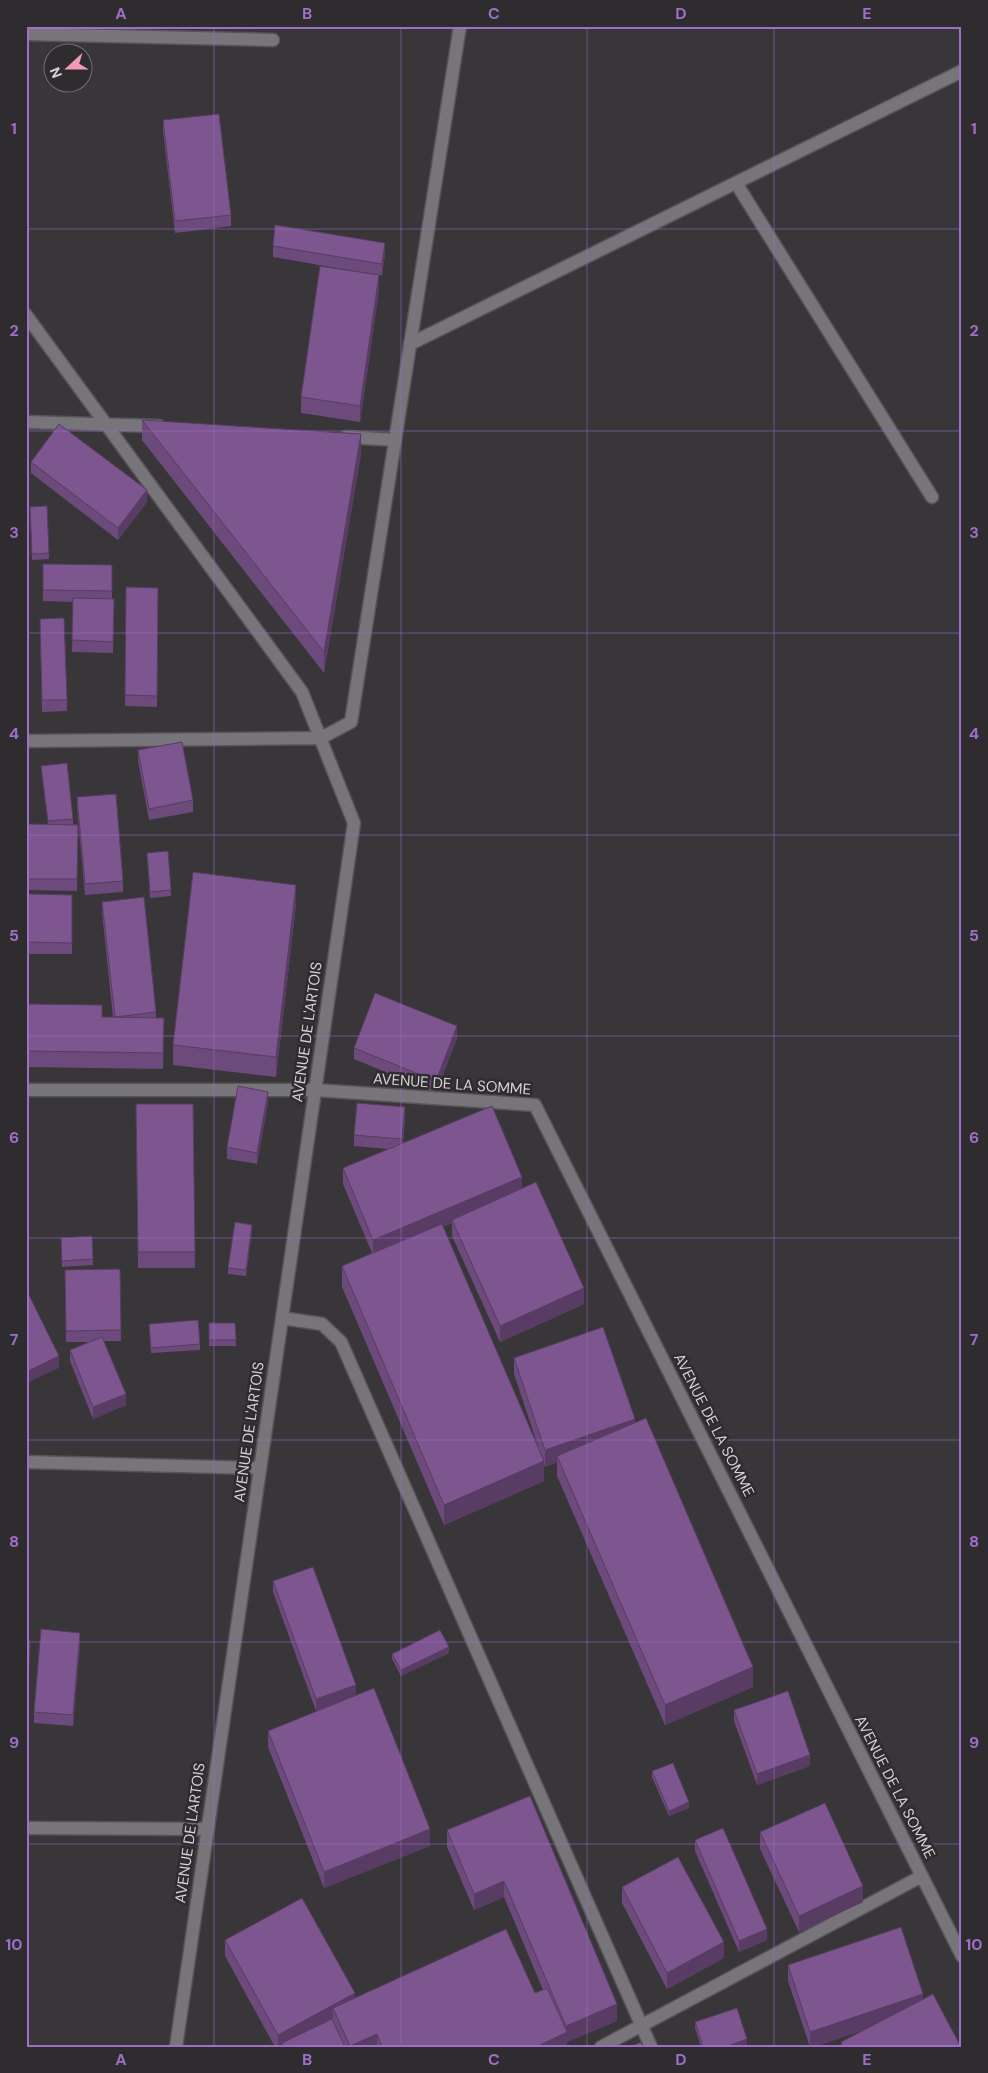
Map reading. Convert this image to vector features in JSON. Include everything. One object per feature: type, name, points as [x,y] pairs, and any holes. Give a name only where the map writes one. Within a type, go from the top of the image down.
[{"type":"street","points":[[26,741],[320,738],[350,722],[460,26]]},
{"type":"street","points":[[26,34],[273,40]]},
{"type":"street","points":[[410,344],[962,71]]},
{"type":"street","points":[[736,183],[932,497]]},
{"type":"street","points":[[26,315],[302,692],[320,738]]},
{"type":"street","points":[[26,422],[106,423],[176,427]]},
{"type":"street","points":[[335,437],[395,440]]},
{"type":"street","name":"AVENUE DE L'ARTOIS","points":[[176,2047],[354,823],[320,738]]},
{"type":"street","points":[[26,1090],[315,1090]]},
{"type":"street","name":"AVENUE DE LA SOMME","points":[[315,1090],[535,1105],[962,1956]]},
{"type":"street","points":[[282,1318],[322,1324],[340,1342],[651,2047]]},
{"type":"street","points":[[26,1462],[260,1468]]},
{"type":"street","points":[[26,1828],[208,1829]]},
{"type":"street","points":[[601,2047],[922,1876]]},
{"type":"building","points":[[219,114],[231,215],[175,221],[163,120]]},
{"type":"building","points":[[275,225],[385,243],[382,264],[273,246]]},
{"type":"building","points":[[320,266],[379,275],[360,406],[301,397]]},
{"type":"building","points":[[142,420],[361,434],[324,652]]},
{"type":"building","points":[[59,424],[147,490],[118,528],[31,462]]},
{"type":"building","points":[[47,506],[49,553],[32,554],[30,507]]},
{"type":"building","points":[[43,564],[112,565],[112,591],[43,590]]},
{"type":"building","points":[[126,587],[158,588],[157,696],[125,695]]},
{"type":"building","points":[[73,598],[114,599],[113,642],[72,640]]},
{"type":"building","points":[[26,617],[28,617],[26,642]]},
{"type":"building","points":[[64,618],[67,700],[42,700],[40,619]]},
{"type":"building","points":[[182,742],[193,800],[149,809],[138,750]]},
{"type":"building","points":[[67,763],[73,819],[48,821],[41,766]]},
{"type":"building","points":[[116,794],[123,881],[85,884],[77,797]]},
{"type":"building","points":[[26,824],[78,825],[77,879],[26,879]]},
{"type":"building","points":[[168,851],[171,890],[150,892],[147,853]]},
{"type":"building","points":[[193,872],[296,885],[276,1057],[173,1045]]},
{"type":"building","points":[[26,894],[72,895],[72,943],[26,942]]},
{"type":"building","points":[[144,897],[156,1012],[115,1017],[102,902]]},
{"type":"building","points":[[375,993],[457,1026],[436,1081],[354,1048]]},
{"type":"building","points":[[26,1004],[102,1005],[102,1017],[164,1018],[163,1053],[26,1051]]},
{"type":"building","points":[[238,1086],[268,1092],[257,1153],[227,1147]]},
{"type":"building","points":[[357,1103],[405,1107],[402,1139],[354,1135]]},
{"type":"building","points":[[136,1104],[193,1104],[195,1252],[138,1252]]},
{"type":"building","points":[[492,1106],[522,1177],[373,1240],[343,1168]]},
{"type":"building","points":[[536,1182],[584,1288],[500,1326],[452,1220]]},
{"type":"building","points":[[235,1222],[252,1225],[246,1270],[228,1268]]},
{"type":"building","points":[[442,1224],[544,1461],[444,1505],[342,1266]]},
{"type":"building","points":[[92,1236],[93,1259],[62,1261],[61,1238]]},
{"type":"building","points":[[120,1269],[121,1330],[66,1331],[65,1270]]},
{"type":"building","points":[[26,1289],[59,1356],[26,1372]]},
{"type":"building","points":[[198,1320],[200,1344],[151,1348],[149,1324]]},
{"type":"building","points":[[209,1323],[235,1323],[236,1340],[209,1340]]},
{"type":"building","points":[[603,1327],[635,1419],[545,1450],[514,1358]]},
{"type":"building","points":[[102,1337],[126,1394],[93,1407],[70,1350]]},
{"type":"building","points":[[646,1418],[753,1667],[665,1705],[557,1456]]},
{"type":"building","points":[[313,1567],[356,1685],[316,1699],[273,1581]]},
{"type":"building","points":[[41,1629],[80,1633],[73,1715],[34,1712]]},
{"type":"building","points":[[440,1630],[449,1647],[401,1670],[392,1654]]},
{"type":"building","points":[[26,1641],[30,1641],[27,1706],[26,1706]]},
{"type":"building","points":[[374,1688],[430,1829],[324,1872],[268,1731]]},
{"type":"building","points":[[788,1691],[810,1755],[757,1774],[734,1710]]},
{"type":"building","points":[[673,1763],[689,1802],[669,1811],[652,1771]]},
{"type":"building","points":[[530,1796],[617,2004],[566,2026],[504,1881],[474,1894],[447,1830]]},
{"type":"building","points":[[825,1803],[863,1886],[799,1916],[760,1832]]},
{"type":"building","points":[[723,1828],[767,1929],[739,1941],[695,1840]]},
{"type":"building","points":[[678,1857],[724,1942],[667,1973],[622,1887]]},
{"type":"building","points":[[302,1898],[355,1993],[278,2035],[225,1940]]},
{"type":"building","points":[[901,1927],[923,1994],[810,2032],[788,1965]]},
{"type":"building","points":[[506,1929],[535,1993],[547,1988],[567,2032],[536,2047],[382,2047],[377,2034],[350,2046],[333,2008]]},
{"type":"building","points":[[933,1994],[961,2047],[844,2047],[841,2042]]},
{"type":"building","points":[[737,2008],[747,2039],[725,2047],[703,2047],[695,2022]]},
{"type":"building","points":[[332,2019],[345,2047],[283,2047],[282,2043]]},
{"type":"building","points":[[641,2042],[643,2047],[630,2047]]}]
